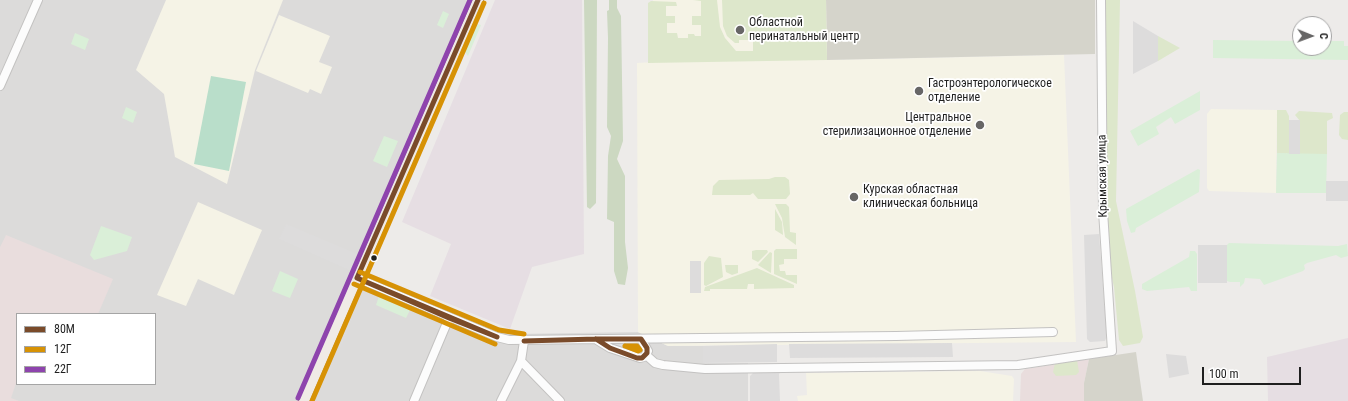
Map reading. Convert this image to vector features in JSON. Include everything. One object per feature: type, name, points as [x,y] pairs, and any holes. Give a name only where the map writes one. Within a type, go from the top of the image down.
[{"type":"main road","points":[[304,401],[478,0]]},
{"type":"street","points":[[0,86],[38,0]]},
{"type":"street","name":"Крымская улица","points":[[646,355],[655,363],[663,365],[706,369],[1018,364],[1112,351],[1103,211],[1101,0]]},
{"type":"street","points":[[358,278],[449,318],[497,337],[509,340],[896,336],[1053,332]]},
{"type":"street","points":[[414,401],[449,318]]},
{"type":"street","points":[[596,339],[610,348],[637,358],[642,358],[646,355],[647,348],[641,339]]},
{"type":"street","points":[[501,401],[521,361],[524,341]]},
{"type":"street","points":[[521,361],[530,368],[560,401]]},
{"type":"shaded area","points":[[0,0],[473,0],[356,269],[514,334],[638,332],[668,346],[703,346],[703,363],[748,363],[748,401],[0,401]]},
{"type":"shaded area","points":[[166,0],[283,0],[255,70],[227,184],[175,157],[164,94],[136,70]]},
{"type":"shaded area","points":[[495,0],[582,0],[584,254],[532,267],[510,329],[430,296],[451,244],[402,222]]},
{"type":"shaded area","name":"Курская областная клиническая больница","points":[[653,0],[826,0],[827,60],[1064,55],[1076,342],[668,346],[638,332],[637,63],[654,62]]},
{"type":"shaded area","points":[[826,0],[1095,0],[1095,54],[827,60]]},
{"type":"shaded area","points":[[279,15],[330,36],[319,62],[332,67],[321,94],[310,89],[308,93],[256,71]]},
{"type":"shaded area","points":[[1133,21],[1158,36],[1158,61],[1133,74]]},
{"type":"shaded area","points":[[1211,109],[1277,110],[1276,193],[1209,191],[1207,188],[1207,114]]},
{"type":"shaded area","points":[[1289,120],[1300,120],[1300,154],[1289,154]]},
{"type":"shaded area","points":[[1326,181],[1348,181],[1348,201],[1326,201]]},
{"type":"shaded area","points":[[198,202],[262,230],[234,295],[198,279],[186,306],[157,295]]},
{"type":"shaded area","points":[[286,224],[357,254],[351,271],[279,239]]},
{"type":"shaded area","points":[[1099,234],[1107,336],[1105,341],[1090,342],[1087,339],[1084,235]]},
{"type":"shaded area","points":[[6,235],[113,279],[98,313],[16,313],[16,383],[11,398],[19,401],[0,401],[0,247]]},
{"type":"shaded area","points":[[1198,245],[1227,245],[1227,283],[1198,283]]},
{"type":"shaded area","points":[[690,261],[701,261],[701,293],[690,293]]},
{"type":"shaded area","points":[[348,318],[352,319],[341,347],[336,345]]},
{"type":"shaded area","points":[[1348,338],[1348,401],[1268,401],[1267,357]]},
{"type":"shaded area","points":[[952,343],[953,357],[790,358],[789,344]]},
{"type":"shaded area","points":[[777,344],[777,362],[703,363],[703,346]]},
{"type":"shaded area","points":[[1136,352],[1143,401],[1084,401],[1084,383],[1089,359]]},
{"type":"shaded area","points":[[1166,354],[1186,356],[1189,374],[1169,378]]},
{"type":"shaded area","points":[[1089,359],[1084,383],[1084,401],[1020,401],[1021,374],[1025,369]]},
{"type":"shaded area","points":[[755,371],[781,371],[779,374],[780,401],[750,401],[750,376]]},
{"type":"shaded area","points":[[980,371],[1012,376],[1014,379],[1013,401],[798,401],[797,396],[807,395],[806,373]]},
{"type":"green space","points":[[584,0],[597,0],[596,203],[590,209],[587,207]]},
{"type":"green space","points":[[609,0],[617,0],[617,8],[621,16],[623,141],[617,159],[625,176],[625,242],[628,268],[625,285],[618,284],[614,271],[614,222],[607,219],[608,156],[611,136],[607,127],[607,11],[609,10]]},
{"type":"green space","name":"Областной перинатальный центр","points":[[693,0],[717,0],[720,27],[725,38],[736,51],[753,51],[753,40],[739,40],[739,43],[735,43],[727,36],[723,26],[722,0],[826,0],[827,60],[648,63],[648,3],[651,1],[676,2],[677,6],[666,6],[666,16],[675,16],[675,23],[667,23],[667,33],[677,33],[678,38],[688,38],[688,34],[701,36],[701,25],[692,25],[692,16],[701,16],[701,1]]},
{"type":"green space","points":[[1105,0],[1120,0],[1116,201],[1143,337],[1140,343],[1123,346],[1119,340],[1107,236]]},
{"type":"green space","points":[[443,11],[449,14],[443,28],[437,25]]},
{"type":"green space","points":[[477,24],[481,25],[468,56],[464,51]]},
{"type":"green space","points":[[75,33],[89,39],[85,50],[71,44]]},
{"type":"green space","points":[[1158,36],[1180,48],[1158,61]]},
{"type":"green space","points":[[1213,40],[1292,41],[1292,56],[1332,56],[1332,41],[1344,41],[1344,46],[1348,46],[1348,60],[1213,58]]},
{"type":"green space","points":[[211,76],[246,82],[229,171],[194,164]]},
{"type":"green space","points":[[1200,91],[1200,110],[1175,124],[1171,117],[1156,127],[1159,134],[1138,146],[1130,131]]},
{"type":"green space","points":[[126,107],[137,112],[133,123],[122,118]]},
{"type":"green space","points":[[1277,110],[1286,110],[1289,116],[1289,154],[1277,153]]},
{"type":"green space","points":[[1299,111],[1332,113],[1333,118],[1327,121],[1327,154],[1300,154],[1300,121],[1295,115]]},
{"type":"green space","points":[[1344,112],[1348,112],[1348,140],[1342,139],[1339,135],[1340,115]]},
{"type":"green space","points":[[384,136],[398,141],[387,167],[373,161]]},
{"type":"green space","points":[[1277,153],[1327,154],[1326,193],[1276,193]]},
{"type":"green space","points":[[1198,169],[1200,170],[1199,192],[1136,228],[1135,232],[1131,233],[1127,221],[1126,209]]},
{"type":"green space","points":[[775,177],[785,177],[789,180],[790,194],[786,199],[758,199],[753,193],[750,195],[712,195],[713,186],[719,180],[769,179]]},
{"type":"green space","points":[[775,204],[786,204],[789,207],[790,232],[796,233],[796,245],[785,237],[782,218]]},
{"type":"green space","points":[[775,209],[782,222],[783,235],[775,230]]},
{"type":"green space","points":[[101,226],[132,237],[127,251],[94,260],[90,255]]},
{"type":"green space","points":[[1229,243],[1338,246],[1347,244],[1348,256],[1341,258],[1336,255],[1307,263],[1304,265],[1305,269],[1303,271],[1264,285],[1260,279],[1245,278],[1244,283],[1240,287],[1240,282],[1227,281],[1227,245]]},
{"type":"green space","points":[[776,249],[797,249],[797,259],[784,259],[784,264],[779,265],[780,271],[785,271],[786,275],[797,275],[797,284],[774,274],[774,251]]},
{"type":"green space","points":[[767,250],[768,252],[758,262],[752,259],[752,251]]},
{"type":"green space","points":[[1190,251],[1195,251],[1197,254],[1197,291],[1191,291],[1189,287],[1147,291],[1142,289],[1142,284],[1189,257]]},
{"type":"green space","points":[[770,252],[772,253],[771,273],[758,265]]},
{"type":"green space","points":[[709,256],[721,258],[723,277],[706,286],[704,285],[704,263]]},
{"type":"green space","points":[[725,265],[738,265],[738,273],[732,275],[726,272]]},
{"type":"green space","points":[[757,268],[794,285],[794,288],[754,289],[754,284],[748,284],[747,289],[710,289],[710,291],[704,291],[705,287]]},
{"type":"green space","points":[[280,271],[298,279],[290,298],[272,291]]},
{"type":"green space","points":[[379,296],[410,310],[406,318],[376,305]]},
{"type":"green space","points":[[1077,360],[1079,372],[1076,375],[1056,376],[1053,372],[1055,363]]},
{"type":"transit line","name":"22Г","points":[[298,398],[470,0]]},
{"type":"transit line","name":"80М","points":[[357,278],[478,0]]},
{"type":"transit line","name":"12Г","points":[[312,401],[484,3]]},
{"type":"transit line","name":"12Г","points":[[360,272],[499,330],[524,334]]},
{"type":"transit line","name":"80М","points":[[357,278],[497,337],[449,318],[357,278]]},
{"type":"transit line","name":"12Г","points":[[354,284],[495,344]]},
{"type":"transit line","name":"80М","points":[[524,341],[596,339]]},
{"type":"transit line","name":"80М","points":[[524,341],[596,339]]},
{"type":"transit line","name":"80М","points":[[596,339],[641,339],[647,348],[647,353],[642,358],[637,358],[610,348],[596,339]]},
{"type":"transit line","name":"12Г","points":[[625,346],[637,346],[640,350],[638,351],[625,346]]},
{"type":"place","name":"Областной перинатальный центр","points":[[740,30]]},
{"type":"place","name":"Гастроэнтерологическое отделение","points":[[919,91]]},
{"type":"place","name":"Центральное стерилизационное отделение","points":[[980,125]]},
{"type":"place","name":"Курская областная клиническая больница","points":[[854,197]]}]
